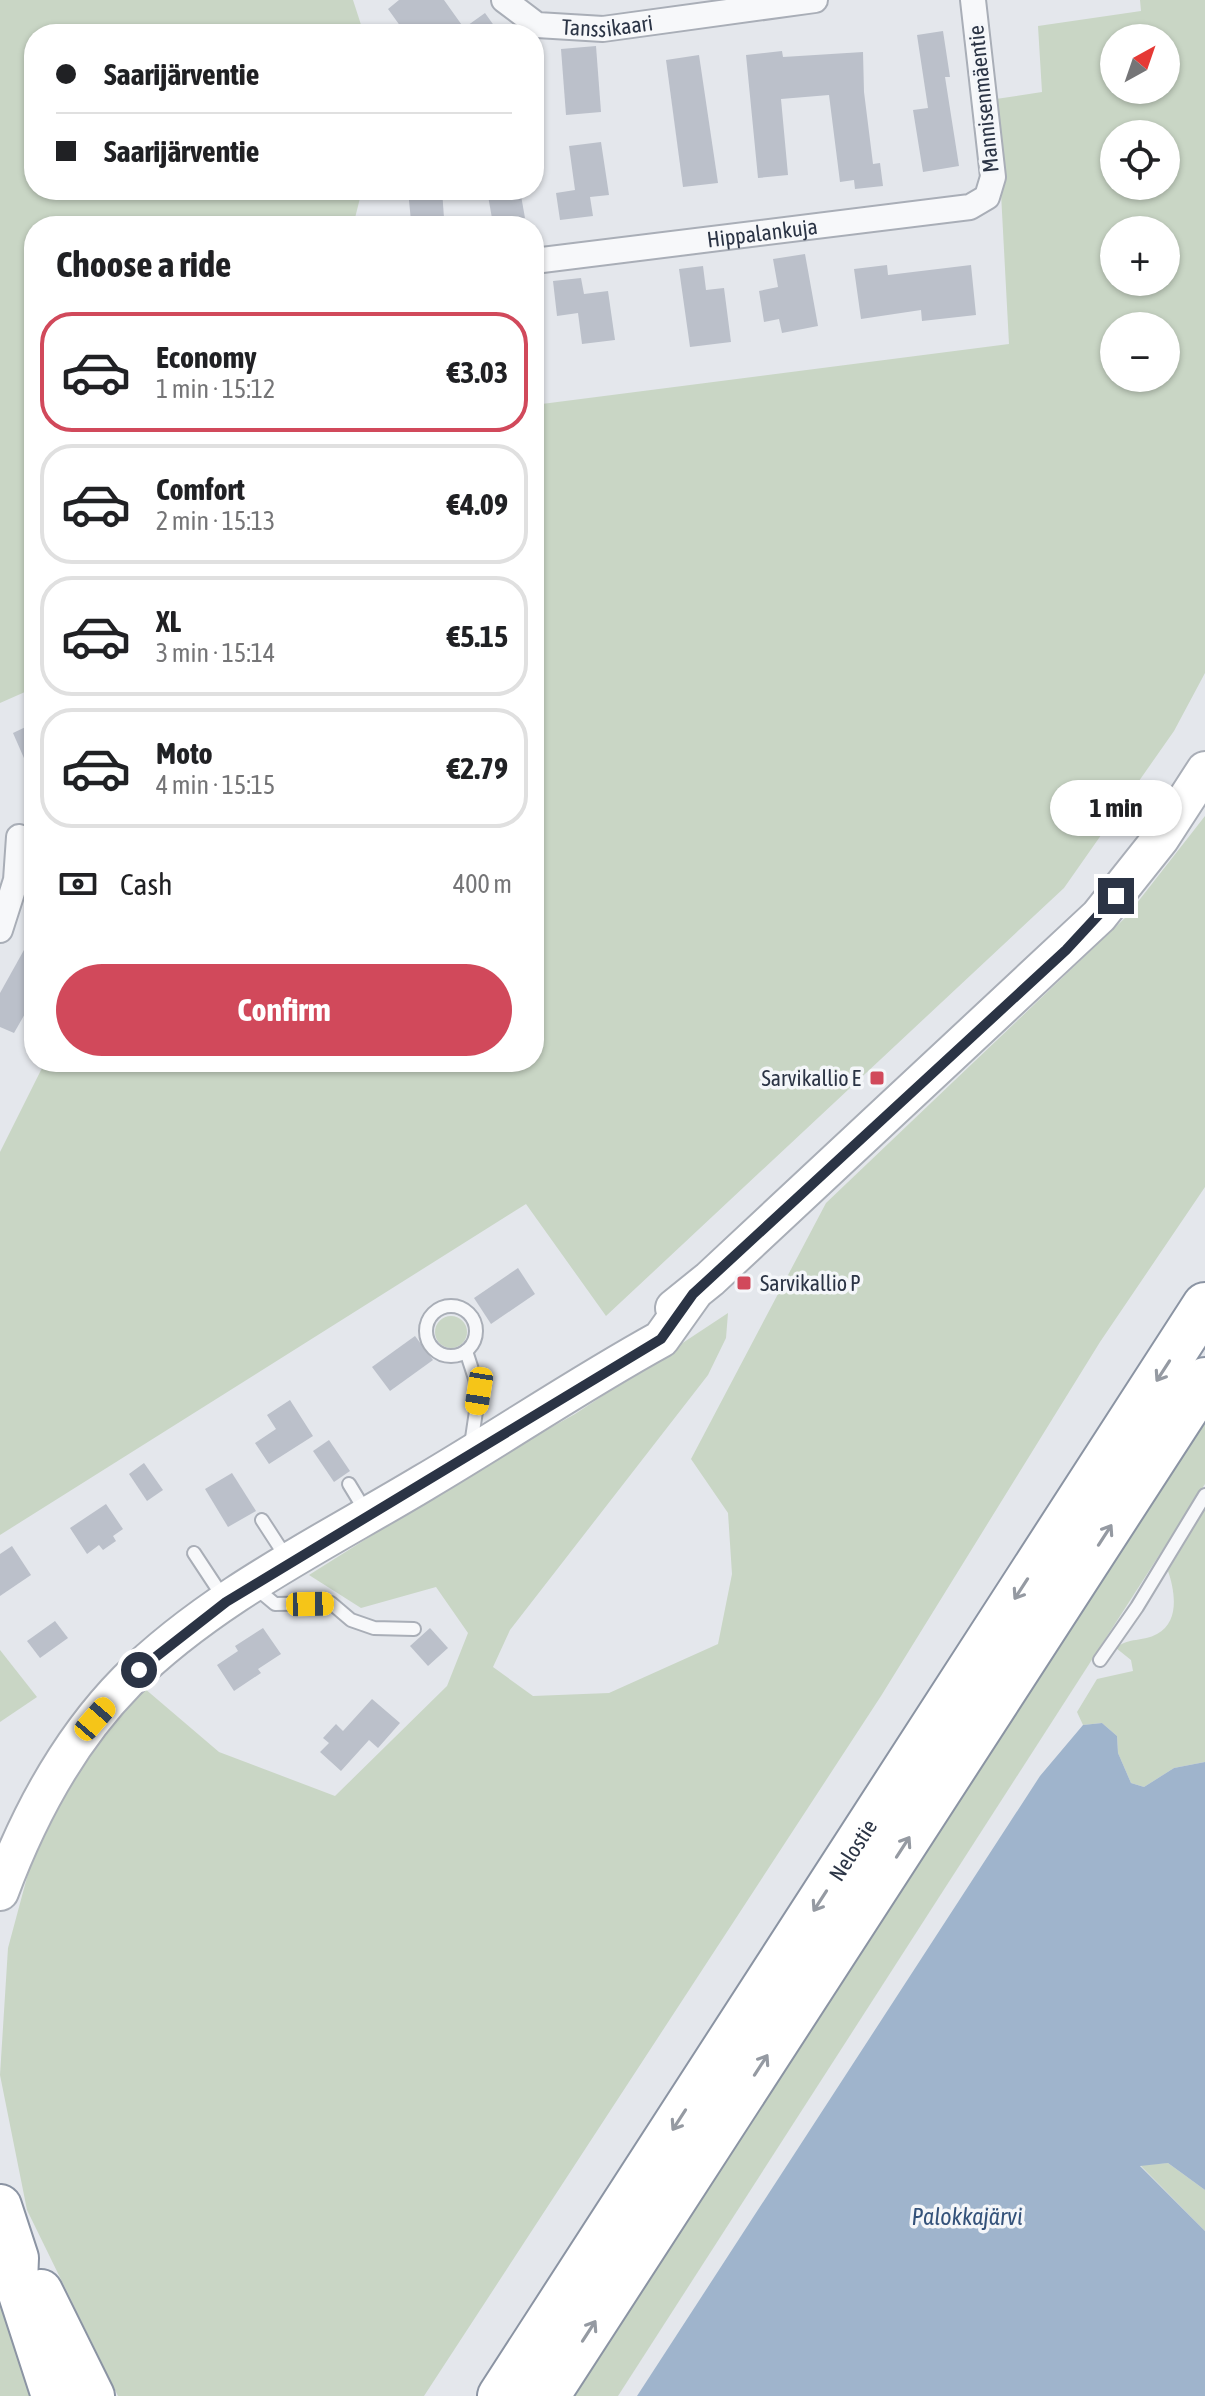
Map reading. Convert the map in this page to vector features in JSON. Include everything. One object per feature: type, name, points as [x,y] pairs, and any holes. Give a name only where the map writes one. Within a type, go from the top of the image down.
[{"type":"highway","name":"Nelostie","points":[[500,2396],[1205,1305]]},
{"type":"highway","name":"Nelostie","points":[[547,2396],[1205,1380]]},
{"type":"highway","points":[[0,2206],[17,2258],[16,2282],[53,2396]]},
{"type":"highway","points":[[17,2258],[33,2276],[93,2396]]},
{"type":"main road","points":[[0,1892],[38,1805],[95,1719],[153,1657],[240,1594],[611,1366],[649,1325],[693,1294],[1066,950],[1133,876],[1205,770]]},
{"type":"street","name":"Tanssikaari","points":[[504,0],[536,24]]},
{"type":"street","name":"Tanssikaari","points":[[544,25],[603,29],[815,0]]},
{"type":"street","name":"Mannisenmäentie","points":[[973,0],[993,177],[987,197]]},
{"type":"street","name":"Hippalankuja","points":[[544,260],[846,225],[970,207],[987,197]]},
{"type":"street","points":[[0,930],[16,880],[18,836]]},
{"type":"lane","points":[[466,1351],[447,1356],[435,1350],[428,1340],[427,1329],[434,1313],[446,1307],[467,1312],[476,1331],[466,1351],[479,1391],[471,1453]]},
{"type":"lane","points":[[349,1484],[368,1516]]},
{"type":"lane","points":[[1100,1660],[1137,1607],[1205,1495]]},
{"type":"lane","points":[[262,1520],[290,1563]]},
{"type":"lane","points":[[194,1553],[240,1594],[275,1604],[331,1603],[351,1620],[374,1628],[414,1629]]},
{"type":"green space","points":[[0,0],[353,0],[361,24],[24,24],[24,200],[360,200],[356,216],[24,216],[24,692],[0,703]]},
{"type":"green space","points":[[1140,0],[1205,0],[1205,673],[1174,731],[1064,888],[606,1316],[526,1204],[0,1535],[0,1152],[40,1072],[544,1072],[544,404],[1009,344],[996,99],[1042,92],[1038,26],[1141,11]]},
{"type":"green space","points":[[1205,816],[1205,1187],[1100,1342],[881,1696],[424,2396],[118,2396],[27,2210],[0,2075],[8,1948],[33,1855],[50,1815],[86,1753],[144,1688],[219,1752],[335,1796],[447,1686],[468,1633],[436,1587],[361,1608],[309,1575],[480,1467],[575,1414],[728,1313],[726,1338],[708,1375],[510,1630],[493,1667],[533,1696],[609,1693],[718,1644],[732,1574],[728,1513],[691,1459],[826,1203],[1126,917]]},
{"type":"green space","points":[[451,1316],[462,1321],[467,1332],[462,1343],[451,1348],[440,1343],[435,1332],[440,1321]]},
{"type":"green space","points":[[1205,1417],[1205,1484],[618,2396],[572,2396]]},
{"type":"green space","points":[[1205,1508],[1205,1762],[1174,1768],[1144,1787],[1131,1783],[1118,1753],[1117,1736],[1102,1723],[1083,1725],[1077,1712],[1097,1679],[1133,1671],[1131,1660],[1116,1648],[1126,1642],[1157,1634],[1169,1622],[1174,1597],[1168,1571]]},
{"type":"green space","points":[[0,1650],[37,1697],[0,1722]]},
{"type":"green space","points":[[1168,2163],[1205,2190],[1205,2231],[1140,2165]]},
{"type":"green space","points":[[0,2293],[32,2396],[0,2396]]},
{"type":"water","name":"Palokkajärvi","points":[[1102,1723],[1117,1736],[1118,1753],[1131,1783],[1144,1787],[1174,1768],[1205,1762],[1205,2190],[1168,2163],[1140,2166],[1205,2231],[1205,2396],[637,2396],[1040,1776],[1083,1725]]},
{"type":"building","points":[[399,0],[444,0],[461,24],[399,24],[388,9]]},
{"type":"building","points":[[485,13],[493,24],[470,24]]},
{"type":"building","points":[[943,31],[950,77],[945,77],[959,166],[923,172],[913,110],[928,108],[917,35]]},
{"type":"building","points":[[596,46],[601,112],[566,115],[561,49]]},
{"type":"building","points":[[782,51],[783,57],[863,52],[864,92],[873,164],[880,163],[883,186],[855,189],[854,180],[840,182],[829,95],[781,99],[788,175],[758,178],[746,55]]},
{"type":"building","points":[[699,55],[718,183],[683,187],[666,60]]},
{"type":"building","points":[[601,142],[609,195],[590,197],[593,216],[560,220],[556,193],[575,190],[569,146]]},
{"type":"building","points":[[409,200],[443,200],[444,216],[411,216]]},
{"type":"building","points":[[489,200],[522,200],[525,216],[492,216]]},
{"type":"building","points":[[805,254],[818,326],[782,333],[779,319],[764,322],[759,291],[778,287],[773,259]]},
{"type":"building","points":[[887,265],[888,275],[971,265],[976,315],[922,321],[921,310],[861,319],[854,269]]},
{"type":"building","points":[[703,266],[706,290],[724,288],[731,342],[690,347],[679,269]]},
{"type":"building","points":[[581,278],[584,294],[608,291],[615,340],[582,344],[578,313],[557,316],[553,281]]},
{"type":"building","points":[[24,728],[24,758],[13,733]]},
{"type":"building","points":[[24,950],[24,1016],[14,1033],[0,1027],[0,993]]},
{"type":"building","points":[[518,1268],[535,1294],[491,1324],[474,1298]]},
{"type":"building","points":[[415,1336],[433,1360],[390,1391],[372,1367]]},
{"type":"building","points":[[290,1400],[313,1436],[269,1464],[255,1443],[276,1429],[267,1415]]},
{"type":"building","points":[[329,1440],[350,1471],[334,1482],[313,1451]]},
{"type":"building","points":[[144,1463],[163,1490],[147,1501],[129,1474]]},
{"type":"building","points":[[232,1473],[256,1511],[228,1527],[205,1489]]},
{"type":"building","points":[[106,1504],[123,1529],[113,1536],[116,1541],[103,1550],[99,1545],[87,1554],[70,1528]]},
{"type":"building","points":[[12,1546],[31,1575],[0,1596],[0,1554]]},
{"type":"building","points":[[55,1621],[68,1638],[40,1658],[27,1641]]},
{"type":"building","points":[[263,1628],[281,1654],[258,1669],[261,1673],[234,1691],[217,1665],[238,1651],[235,1646]]},
{"type":"building","points":[[430,1628],[448,1648],[428,1666],[410,1646]]},
{"type":"building","points":[[372,1699],[400,1723],[378,1748],[369,1740],[341,1771],[320,1752],[329,1743],[323,1738],[336,1724],[343,1731]]},
{"type":"place","name":"Sarvikallio E","points":[[877,1078]]},
{"type":"place","name":"Sarvikallio P","points":[[744,1283]]},
{"type":"route","points":[[139,1670],[226,1602],[611,1366],[661,1339],[693,1294],[1066,950],[1116,896]]}]
